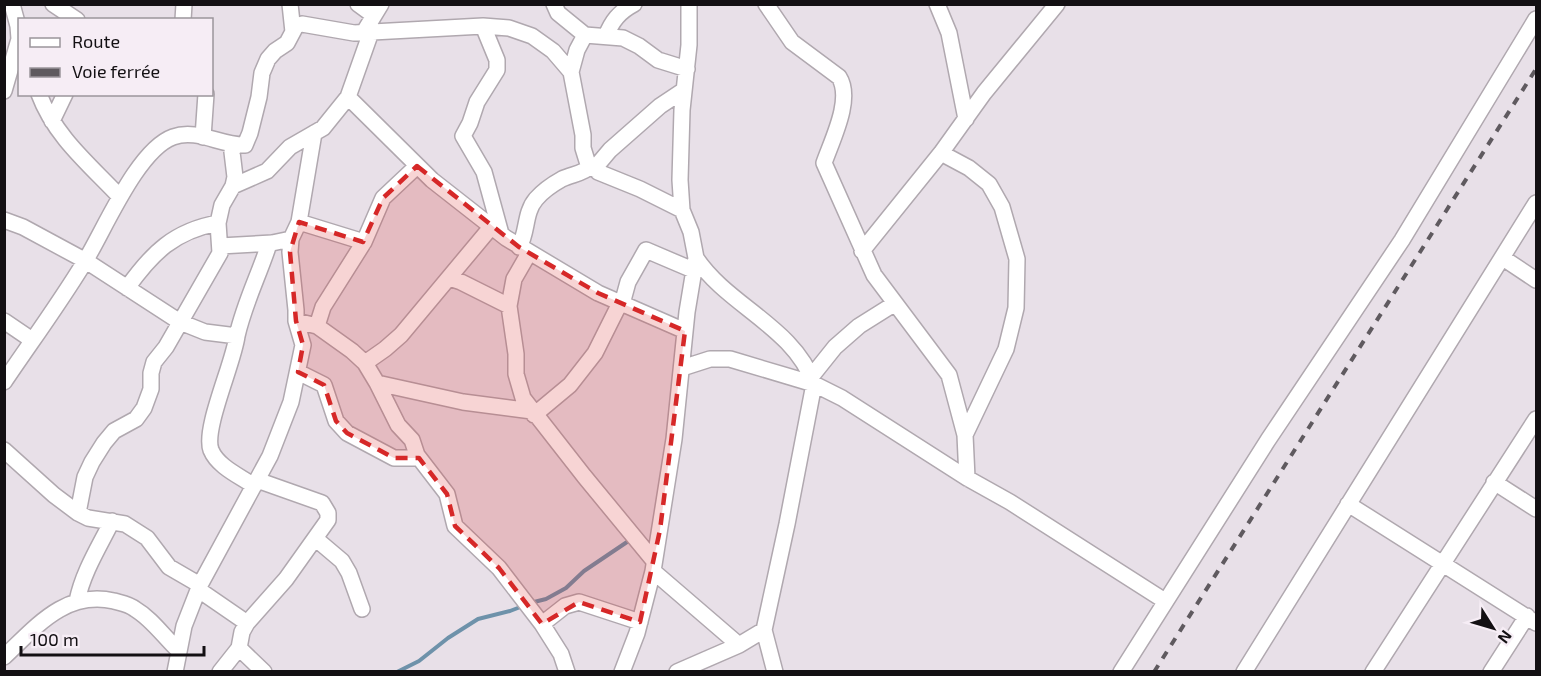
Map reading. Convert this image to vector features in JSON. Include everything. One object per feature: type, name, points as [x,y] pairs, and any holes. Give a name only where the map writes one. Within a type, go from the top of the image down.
[{"type":"street","points":[[12,4],[18,26]]},
{"type":"street","points":[[53,4],[74,18]]},
{"type":"street","points":[[290,4],[293,32]]},
{"type":"street","points":[[233,186],[267,171],[290,147],[323,128],[348,97],[367,32],[377,10],[358,4]]},
{"type":"street","points":[[554,4],[558,13],[585,35],[623,38],[658,60],[687,69]]},
{"type":"street","points":[[606,36],[612,21],[634,4]]},
{"type":"street","points":[[622,672],[639,622],[654,566],[674,439],[694,264],[691,232],[682,210],[680,180],[689,4]]},
{"type":"street","points":[[766,4],[792,42],[839,77],[844,84],[843,109],[824,163],[874,275],[949,375],[965,435],[967,478]]},
{"type":"street","points":[[937,4],[948,33],[966,118]]},
{"type":"street","points":[[862,251],[941,153],[984,93],[1057,4]]},
{"type":"street","points":[[1121,672],[1268,440],[1402,240],[1536,19]]},
{"type":"street","points":[[4,382],[86,261],[120,197],[141,165],[156,148],[170,138],[181,134],[245,145],[259,97],[262,73],[268,59],[287,43],[296,26],[302,24],[342,32],[483,26],[509,28],[532,36],[553,51],[571,72]]},
{"type":"street","points":[[483,26],[497,60],[497,70],[477,102],[463,136],[484,172],[496,230]]},
{"type":"street","points":[[585,35],[577,50],[571,72],[587,161],[593,167],[682,210]]},
{"type":"street","points":[[4,91],[18,42]]},
{"type":"street","points":[[684,90],[660,106],[593,167],[561,180],[535,200],[527,220],[524,250],[514,279],[509,306],[516,354],[516,374],[523,398],[533,413],[654,566],[739,645]]},
{"type":"street","points":[[40,96],[52,121],[70,146],[120,197]]},
{"type":"street","points":[[52,121],[64,96]]},
{"type":"street","points":[[203,137],[206,96]]},
{"type":"street","points":[[348,97],[432,180],[524,250],[598,293],[685,331]]},
{"type":"street","points":[[175,672],[184,626],[200,588],[270,456],[287,413],[298,372],[303,345],[296,321],[290,252],[291,239],[299,222],[314,133]]},
{"type":"street","points":[[78,513],[85,477],[92,462],[114,431],[136,419],[144,408],[151,389],[154,362],[166,347],[220,253],[218,223],[222,205],[233,186],[235,177],[232,152],[235,145]]},
{"type":"street","points":[[941,153],[969,168],[989,184],[1002,207],[1017,259],[1016,308],[1006,349],[965,435]]},
{"type":"street","points":[[317,326],[323,307],[364,242],[383,198],[417,166]]},
{"type":"street","points":[[1244,672],[1536,202]]},
{"type":"street","points":[[4,220],[86,261],[180,322],[205,332],[237,336]]},
{"type":"street","points":[[299,222],[364,242]]},
{"type":"street","points":[[127,288],[155,252],[199,226],[218,223]]},
{"type":"street","points":[[364,363],[385,350],[401,335],[449,278],[496,230]]},
{"type":"street","points":[[220,246],[269,244],[291,239]]},
{"type":"street","points":[[220,672],[239,648],[242,632],[247,623],[286,579],[328,520],[328,513],[322,503],[256,483],[222,464],[211,449],[212,429],[242,317],[269,244]]},
{"type":"street","points":[[377,383],[463,402],[533,413],[570,385],[588,361],[612,323],[628,282],[646,250],[694,264],[775,330],[791,347],[813,381]]},
{"type":"street","points":[[1503,258],[1536,280]]},
{"type":"street","points":[[449,278],[509,306]]},
{"type":"street","points":[[775,672],[764,630],[787,524],[813,381],[835,346],[859,326],[894,304]]},
{"type":"street","points":[[4,321],[32,340]]},
{"type":"street","points":[[296,321],[317,326],[352,351],[364,363],[399,425],[412,440],[419,458],[447,494],[455,526],[499,568],[542,624],[561,654],[567,672]]},
{"type":"street","points":[[682,368],[710,359],[730,359],[813,381],[967,478],[1010,502],[1165,602]]},
{"type":"street","points":[[298,372],[324,385],[336,421],[347,433],[394,458],[419,458]]},
{"type":"street","points":[[1373,672],[1536,419]]},
{"type":"street","points":[[4,450],[54,495],[78,513],[88,518],[125,524],[147,538],[169,567],[247,623]]},
{"type":"street","points":[[1494,482],[1536,509]]},
{"type":"street","points":[[1348,504],[1532,620],[1491,672]]},
{"type":"street","points":[[77,601],[86,570],[112,521]]},
{"type":"street","points":[[316,539],[342,561],[349,573],[362,609]]},
{"type":"street","points":[[4,657],[46,618],[67,604],[99,598],[124,603],[135,608],[179,651]]},
{"type":"street","points":[[542,624],[565,606],[579,602],[639,622]]},
{"type":"street","points":[[677,672],[739,645],[764,630]]},
{"type":"street","points":[[239,648],[264,672]]},
{"type":"highlighted area","points":[[417,166],[519,247],[598,293],[685,331],[660,530],[640,622],[579,602],[542,624],[499,568],[455,526],[447,494],[419,458],[394,458],[347,433],[336,421],[324,385],[298,372],[303,345],[296,321],[290,252],[299,222],[363,242],[383,198]]},
{"type":"waterway","points":[[530,603],[546,599],[566,588],[584,571],[630,540]]},
{"type":"waterway","points":[[397,672],[419,661],[448,638],[478,619],[523,606]]},
{"type":"railway","points":[[1154,672],[1536,69]]}]
